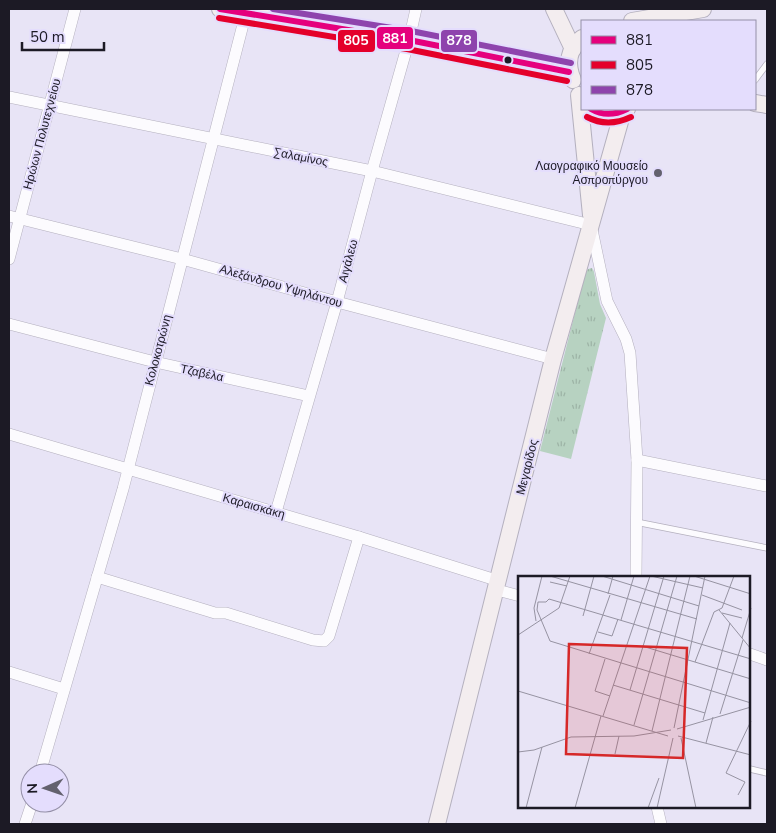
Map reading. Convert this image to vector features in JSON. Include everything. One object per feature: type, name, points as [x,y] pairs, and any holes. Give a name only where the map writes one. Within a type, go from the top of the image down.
[{"type":"street","name":"Ηρώων Πολυτεχνείου","points":[[9,259],[14,217],[50,104],[75,9]]},
{"type":"street","points":[[220,9],[246,11],[409,40],[570,72]]},
{"type":"street","name":"Αιγάλεω","points":[[276,512],[337,302],[416,9]]},
{"type":"street","points":[[554,9],[577,43],[568,61],[570,72],[581,97]]},
{"type":"street","points":[[638,20],[703,9]]},
{"type":"street","name":"Κολοκοτρώνη","points":[[43,763],[127,469],[246,11]]},
{"type":"street","name":"Σαλαμίνος","points":[[9,97],[372,171],[592,225]]},
{"type":"street","points":[[582,110],[592,225],[606,301],[626,339],[630,353],[637,460],[636,576]]},
{"type":"street","points":[[594,110],[606,114],[625,110]]},
{"type":"street","name":"Μεγαρίδος","points":[[437,824],[498,586],[553,359],[625,110]]},
{"type":"street","name":"Αλεξάνδρου Υψηλάντου","points":[[14,217],[182,259],[553,359]]},
{"type":"street","name":"Τζαβέλα","points":[[9,324],[155,362],[309,396]]},
{"type":"street","name":"Καραισκάκη","points":[[9,434],[359,537],[498,586],[518,595]]},
{"type":"street","points":[[637,460],[766,486]]},
{"type":"street","points":[[97,577],[215,613],[226,614],[324,642],[329,636],[359,537]]},
{"type":"street","points":[[751,654],[767,660]]},
{"type":"street","points":[[9,672],[64,689]]},
{"type":"street","points":[[658,808],[661,824]]},
{"type":"lane","points":[[756,79],[767,64]]},
{"type":"lane","points":[[636,522],[767,548]]},
{"type":"lane","points":[[751,769],[767,773]]},
{"type":"green space","points":[[592,268],[600,304],[606,318],[571,459],[540,451],[585,273],[588,269]]},
{"type":"transit line","name":"881","points":[[220,9],[409,40],[569,72]]},
{"type":"transit line","name":"878","points":[[273,9],[411,31],[571,63]]},
{"type":"transit line","name":"805","points":[[219,18],[407,49],[567,81]]},
{"type":"transit line","name":"881","points":[[593,110],[609,114],[625,110]]},
{"type":"transit line","name":"805","points":[[587,117],[609,123],[631,117]]},
{"type":"place","name":"Λαογραφικό Μουσείο Ασπροπύργου","points":[[658,173]]}]
